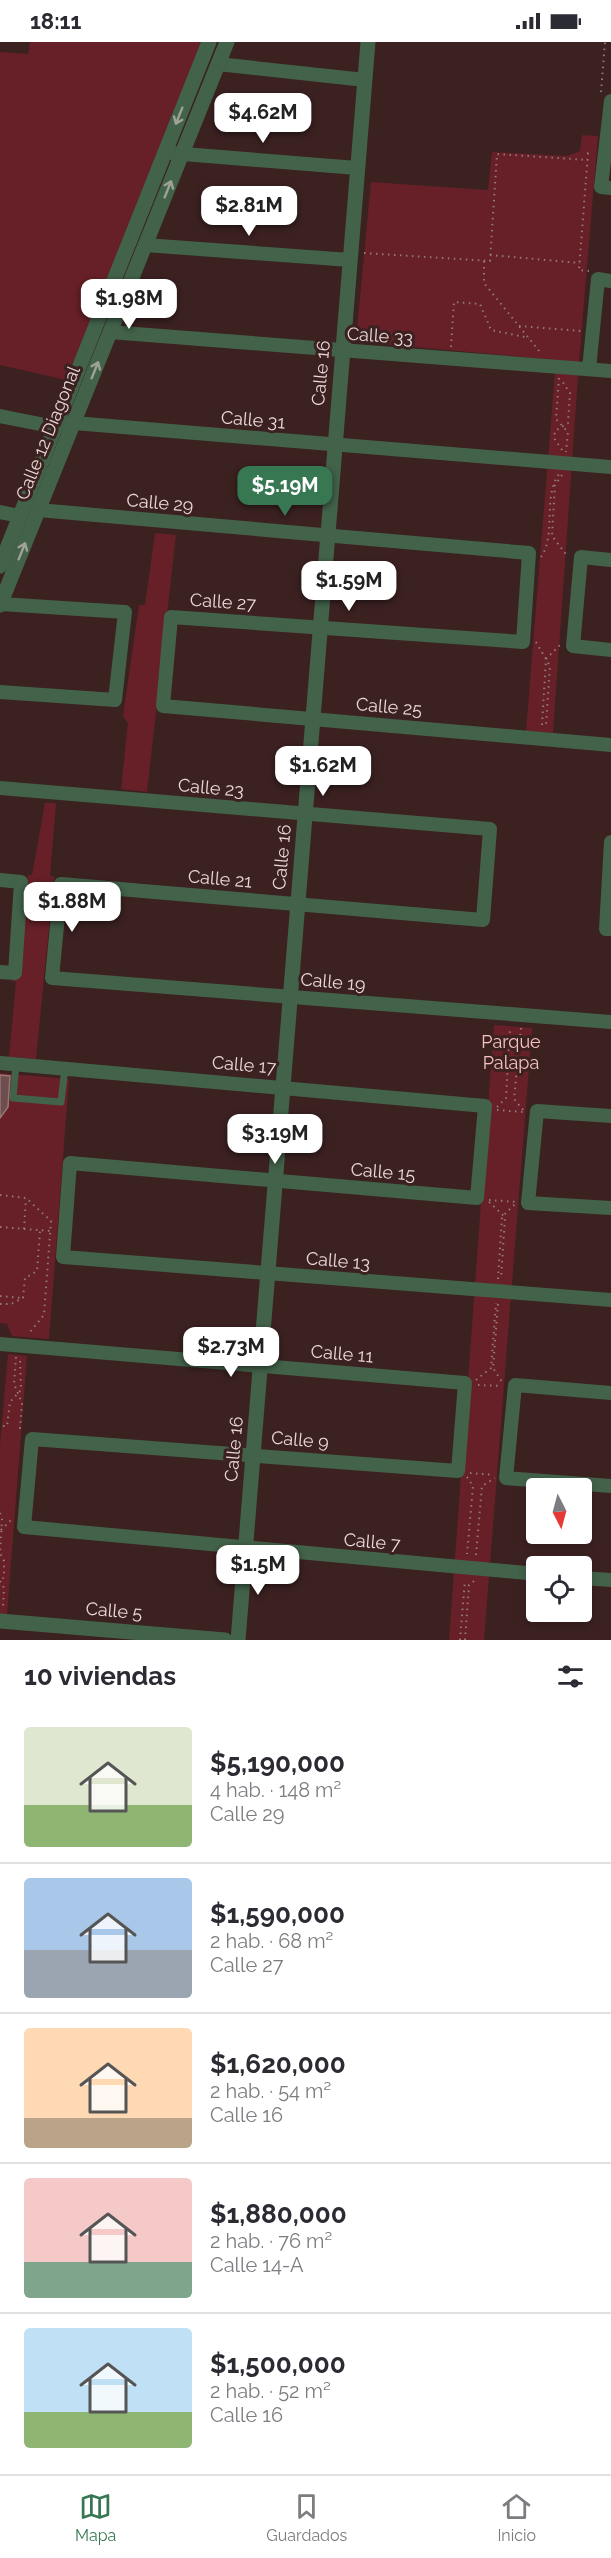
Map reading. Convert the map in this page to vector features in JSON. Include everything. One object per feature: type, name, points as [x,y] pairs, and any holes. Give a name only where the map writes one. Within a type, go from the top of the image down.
[{"type":"street","name":"Calle 12 Diagonal","points":[[0,566],[209,42]]},
{"type":"street","name":"Calle 12 Diagonal","points":[[0,604],[227,42]]},
{"type":"street","name":"Calle 16","points":[[238,1640],[335,445],[343,351],[355,256],[357,168],[368,42]]},
{"type":"street","points":[[218,64],[365,80]]},
{"type":"street","points":[[606,96],[606,187]]},
{"type":"street","points":[[165,152],[357,168]]},
{"type":"street","points":[[145,245],[355,256]]},
{"type":"street","points":[[589,369],[599,277]]},
{"type":"street","name":"Calle 33","points":[[110,332],[611,371]]},
{"type":"street","name":"Calle 31","points":[[0,416],[55,427],[74,423],[611,467]]},
{"type":"street","name":"Calle 29","points":[[38,510],[536,555]]},
{"type":"street","points":[[0,512],[20,516]]},
{"type":"street","points":[[529,641],[536,555]]},
{"type":"street","points":[[611,560],[576,559],[569,643],[611,650]]},
{"type":"street","points":[[0,604],[125,612],[115,700],[0,692]]},
{"type":"street","name":"Calle 27","points":[[163,706],[171,617],[529,641]]},
{"type":"street","name":"Calle 25","points":[[163,706],[611,745]]},
{"type":"street","name":"Calle 23","points":[[0,788],[490,829],[483,920]]},
{"type":"street","points":[[609,929],[611,842]]},
{"type":"street","points":[[0,880],[21,882],[15,973],[0,972]]},
{"type":"street","name":"Calle 21","points":[[52,978],[61,884],[483,920]]},
{"type":"street","name":"Calle 19","points":[[52,978],[611,1022]]},
{"type":"street","name":"Calle 17","points":[[0,1063],[283,1086],[490,1108]]},
{"type":"street","points":[[482,1198],[490,1108]]},
{"type":"street","points":[[611,1116],[531,1112],[523,1202],[611,1208]]},
{"type":"street","name":"Calle 15","points":[[63,1257],[70,1164],[482,1198]]},
{"type":"street","name":"Calle 13","points":[[63,1257],[611,1300]]},
{"type":"street","name":"Calle 11","points":[[0,1344],[468,1383]]},
{"type":"street","points":[[461,1472],[468,1383]]},
{"type":"street","points":[[611,1393],[510,1386],[502,1477],[611,1486]]},
{"type":"street","name":"Calle 9","points":[[28,1434],[461,1472]]},
{"type":"street","name":"Calle 7","points":[[28,1434],[24,1527],[526,1573]]},
{"type":"street","points":[[592,1579],[611,1580]]},
{"type":"street","name":"Calle 5","points":[[1,1616],[225,1640]]},
{"type":"lane","points":[[16,1064],[13,1098],[62,1102],[64,1068]]},
{"type":"path","points":[[605,42],[606,96]]},
{"type":"path","points":[[598,154],[588,153],[579,270],[599,277]]},
{"type":"path","points":[[355,256],[490,261],[497,154],[588,160]]},
{"type":"path","points":[[490,255],[580,262]]},
{"type":"path","points":[[484,261],[484,283],[541,354]]},
{"type":"path","points":[[450,353],[454,302],[480,304],[491,330],[529,338]]},
{"type":"path","points":[[519,326],[584,331]]},
{"type":"path","points":[[563,451],[554,438],[555,431],[563,427],[568,423],[570,393],[560,378],[556,420],[563,427],[568,432],[566,455]]},
{"type":"path","points":[[536,555],[548,547],[552,484],[564,470],[555,485],[552,536],[576,559]]},
{"type":"path","points":[[529,641],[546,659],[543,731]]},
{"type":"path","points":[[546,659],[569,643]]},
{"type":"path","points":[[490,1108],[506,1098],[510,1024]]},
{"type":"path","points":[[521,1025],[514,1099],[531,1112]]},
{"type":"path","points":[[490,1108],[531,1112]]},
{"type":"path","points":[[0,1195],[26,1198],[51,1221],[44,1315],[27,1335]]},
{"type":"path","points":[[24,1229],[26,1198]]},
{"type":"path","points":[[482,1198],[523,1202]]},
{"type":"path","points":[[482,1198],[504,1216]]},
{"type":"path","points":[[499,1285],[504,1216],[523,1202]]},
{"type":"path","points":[[0,1227],[59,1232]]},
{"type":"path","points":[[24,1298],[25,1278],[36,1271],[40,1231]]},
{"type":"path","points":[[0,1296],[24,1298]]},
{"type":"path","points":[[0,1304],[12,1304],[24,1298]]},
{"type":"path","points":[[468,1383],[491,1368],[497,1300],[493,1368],[510,1386]]},
{"type":"path","points":[[3,1426],[7,1426],[10,1402],[18,1394],[21,1390],[18,1352],[14,1384],[18,1394],[22,1403],[20,1428],[28,1434]]},
{"type":"path","points":[[468,1383],[510,1386]]},
{"type":"path","points":[[461,1472],[502,1477]]},
{"type":"path","points":[[476,1560],[482,1486],[502,1477]]},
{"type":"path","points":[[467,1559],[473,1486]]},
{"type":"path","points":[[0,1513],[0,1552],[4,1561],[4,1577],[0,1581],[3,1588],[1,1616]]},
{"type":"path","points":[[1,1530],[16,1515]]},
{"type":"path","points":[[460,1640],[466,1576]]},
{"type":"path","points":[[465,1640],[469,1585],[474,1582]]},
{"type":"green space","points":[[30,42],[201,42],[66,380],[0,365],[0,52],[28,54]]},
{"type":"green space","points":[[582,135],[598,136],[579,362],[553,733],[526,731],[556,360],[360,342],[356,339],[371,182],[488,190],[492,152],[567,156],[580,151]]},
{"type":"green space","points":[[155,533],[176,535],[147,792],[121,789],[128,723],[123,716],[139,605],[145,605]]},
{"type":"green space","points":[[45,803],[56,803],[50,876],[54,877],[36,1059],[9,1057],[16,982],[12,981],[28,875],[32,875]]},
{"type":"green space","name":"Parque Palapa","points":[[494,1025],[532,1028],[484,1640],[449,1640]]},
{"type":"green space","points":[[0,1073],[69,1079],[49,1339],[12,1336],[7,1324],[0,1323]]},
{"type":"green space","points":[[8,1354],[27,1356],[7,1615],[0,1615],[0,1445]]},
{"type":"building","points":[[0,1075],[10,1076],[8,1107],[0,1118]]}]
